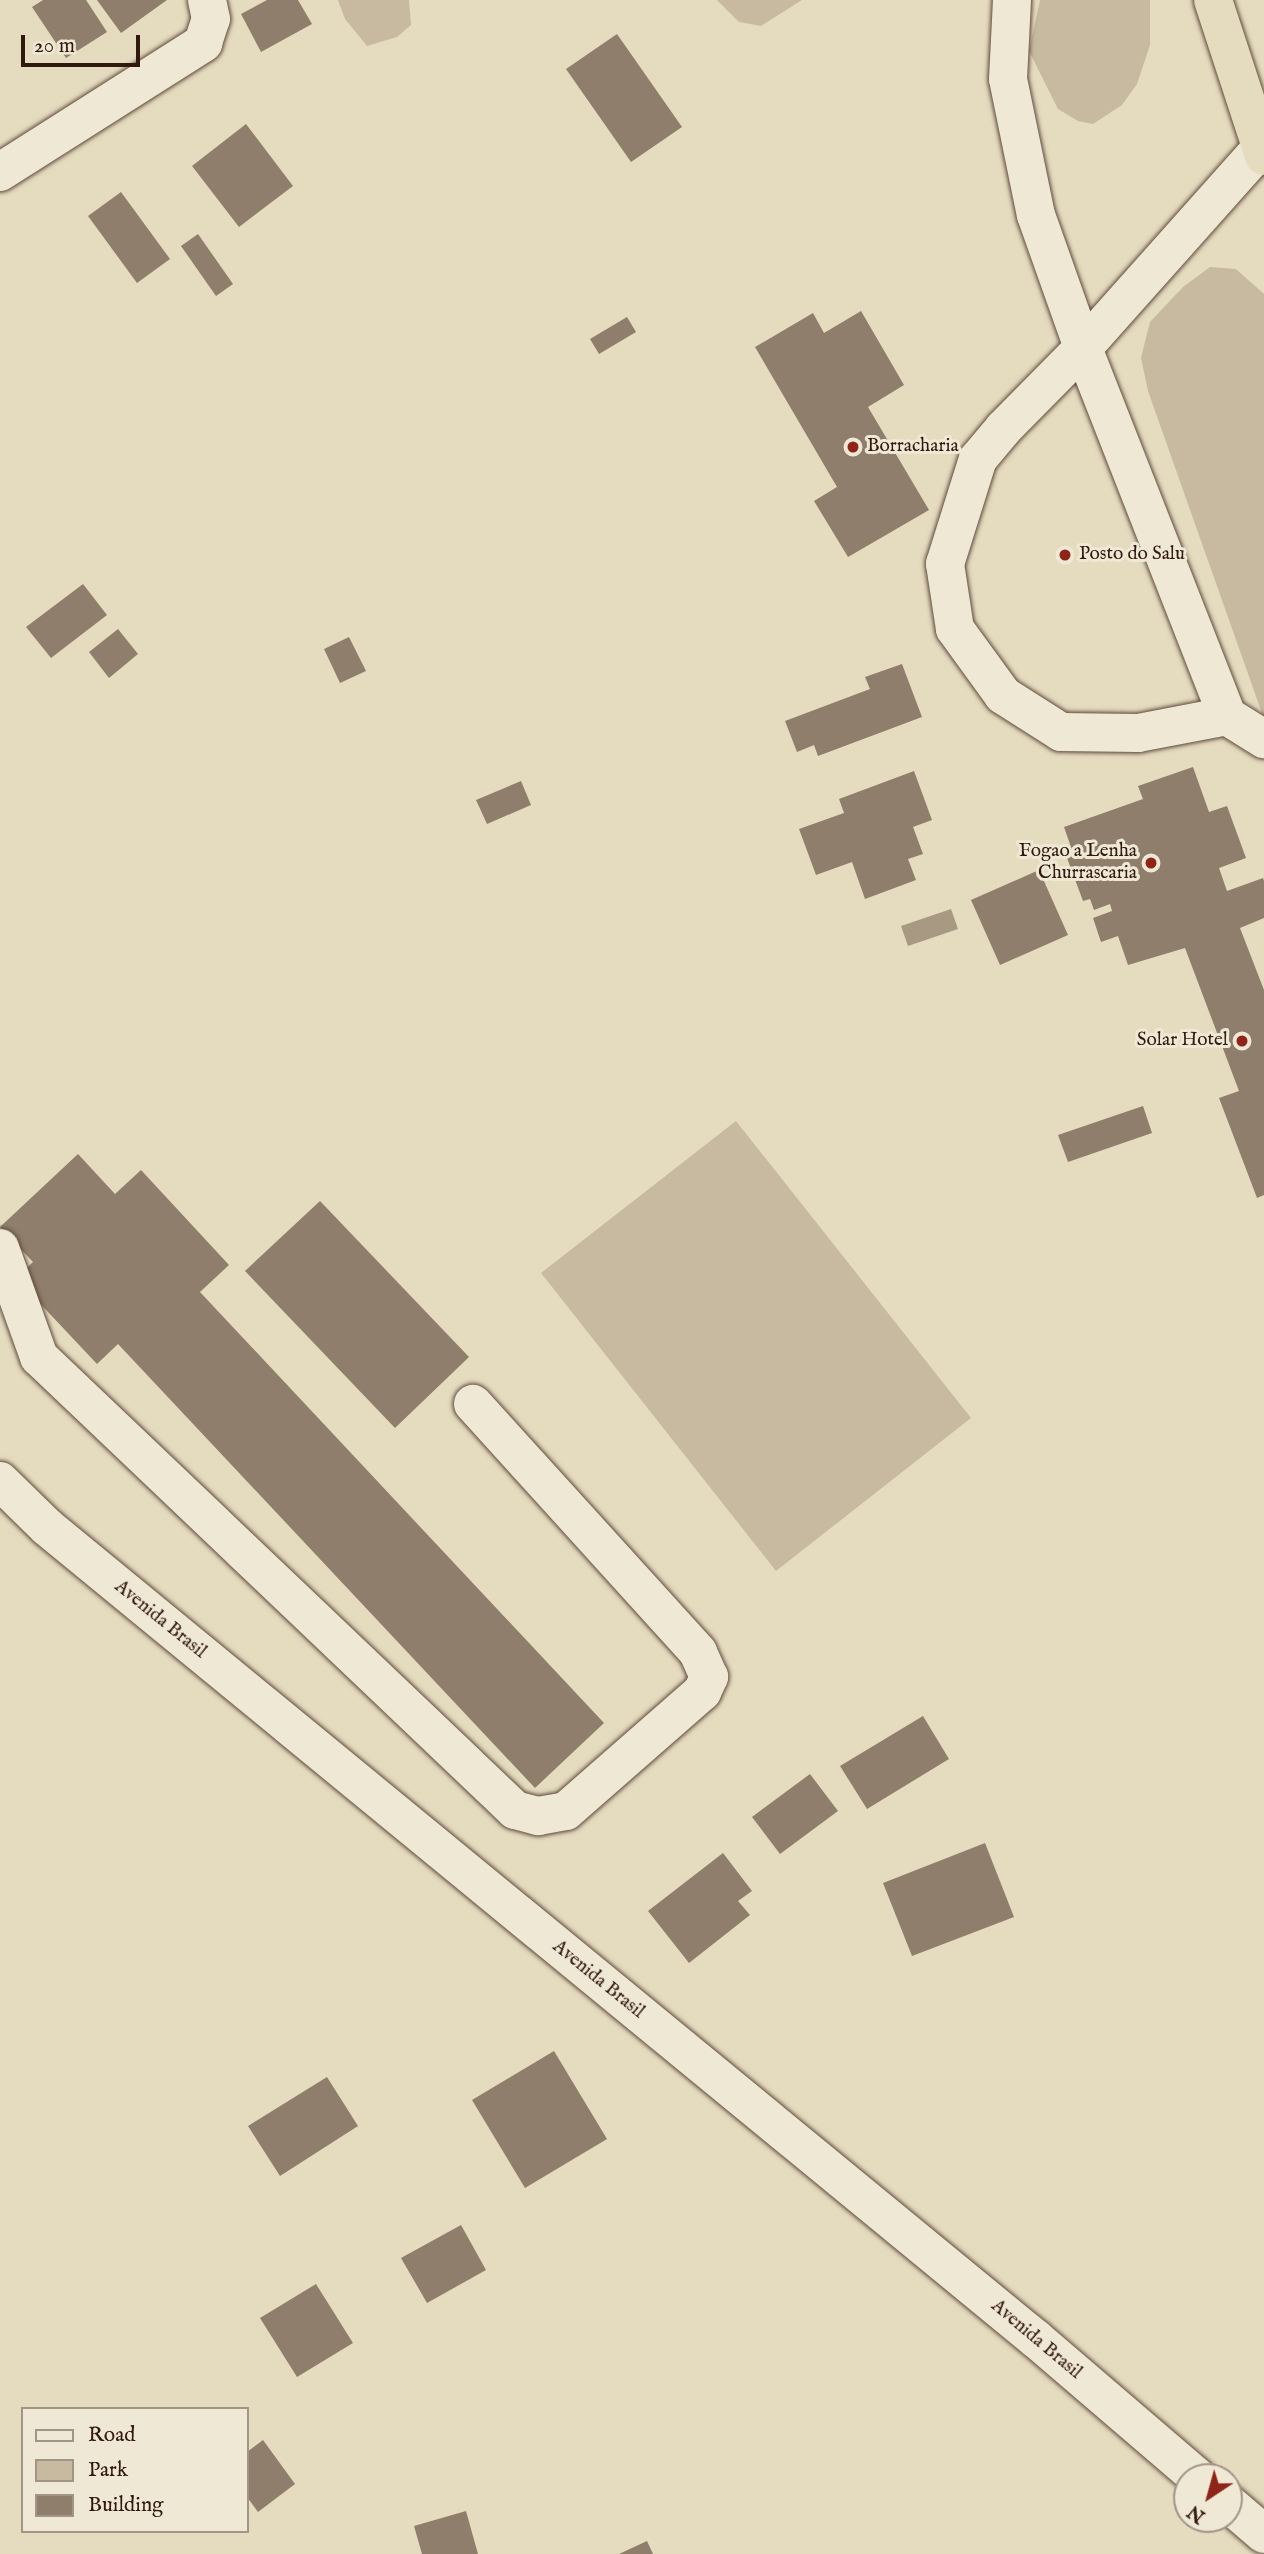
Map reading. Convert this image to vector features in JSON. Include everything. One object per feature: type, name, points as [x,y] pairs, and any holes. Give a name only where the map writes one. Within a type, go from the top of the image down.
[{"type":"highway","points":[[1213,0],[1263,152]]},
{"type":"street","points":[[0,172],[202,43],[211,19],[207,0]]},
{"type":"street","points":[[1012,0],[1008,79],[1036,215],[1083,348],[1227,716],[1264,739]]},
{"type":"street","points":[[1227,716],[1138,733],[1061,732],[1003,695],[955,629],[946,564],[978,459],[1263,152]]},
{"type":"street","points":[[0,1248],[39,1357],[515,1810],[538,1816],[566,1811],[702,1692],[709,1677],[698,1653],[472,1404]]},
{"type":"street","name":"Avenida Brasil","points":[[0,1481],[57,1536],[1036,2339],[1182,2463]]},
{"type":"street","points":[[1243,2516],[1264,2534]]},
{"type":"green space","points":[[338,0],[409,0],[411,25],[397,37],[367,46],[345,19]]},
{"type":"green space","points":[[717,0],[802,0],[761,26],[739,22]]},
{"type":"green space","points":[[1040,0],[1150,0],[1150,45],[1137,84],[1122,105],[1093,124],[1078,121],[1058,109],[1029,51]]},
{"type":"green space","points":[[1210,267],[1236,269],[1264,294],[1264,719],[1148,391],[1141,358],[1150,322],[1183,287]]},
{"type":"green space","points":[[736,1121],[971,1418],[776,1571],[541,1273]]},
{"type":"shaded area","points":[[951,909],[958,929],[908,946],[901,926]]},
{"type":"building","points":[[43,0],[86,0],[107,32],[66,58],[32,7]]},
{"type":"building","points":[[97,0],[167,0],[121,33]]},
{"type":"building","points":[[267,0],[298,0],[312,24],[261,52],[241,14]]},
{"type":"building","points":[[617,34],[682,127],[631,162],[566,69]]},
{"type":"building","points":[[246,124],[293,186],[239,227],[192,166]]},
{"type":"building","points":[[121,192],[170,259],[137,283],[88,216]]},
{"type":"building","points":[[198,234],[233,284],[216,296],[181,246]]},
{"type":"building","name":"Borracharia","points":[[861,311],[904,385],[868,407],[929,510],[848,557],[814,501],[837,487],[755,347],[813,313],[824,333]]},
{"type":"building","points":[[627,317],[636,332],[599,354],[590,339]]},
{"type":"building","points":[[83,584],[107,615],[51,658],[26,627]]},
{"type":"building","points":[[118,629],[138,654],[109,678],[89,652]]},
{"type":"building","points":[[349,637],[366,671],[340,683],[324,649]]},
{"type":"building","points":[[902,664],[922,717],[818,756],[814,745],[797,752],[785,721],[870,689],[865,677]]},
{"type":"building","name":"Fogao a Lenha Churrascaria","points":[[1193,767],[1209,812],[1227,806],[1246,858],[1219,868],[1227,891],[1263,878],[1264,881],[1264,918],[1240,928],[1264,990],[1264,1195],[1257,1198],[1219,1098],[1239,1091],[1185,948],[1128,965],[1118,936],[1101,942],[1093,918],[1112,911],[1110,904],[1094,910],[1090,899],[1083,901],[1067,858],[1074,856],[1064,827],[1143,799],[1138,786]]},
{"type":"building","points":[[914,771],[932,820],[913,827],[923,854],[908,859],[916,880],[865,899],[852,862],[816,875],[799,829],[844,813],[839,799]]},
{"type":"building","points":[[521,781],[531,805],[487,824],[476,800]]},
{"type":"building","points":[[1039,870],[1068,935],[1000,965],[971,900]]},
{"type":"building","points":[[1143,1106],[1152,1133],[1068,1162],[1058,1135]]},
{"type":"building","points":[[78,1154],[115,1194],[141,1170],[229,1265],[200,1292],[604,1723],[535,1788],[118,1344],[97,1364],[16,1278],[33,1262],[0,1227]]},
{"type":"building","points":[[320,1201],[469,1357],[395,1428],[245,1271]]},
{"type":"building","points":[[923,1716],[949,1759],[867,1809],[840,1766]]},
{"type":"building","points":[[810,1774],[838,1811],[780,1854],[752,1817]]},
{"type":"building","points":[[985,1843],[1014,1917],[912,1956],[883,1883]]},
{"type":"building","points":[[723,1853],[752,1891],[738,1901],[750,1915],[689,1963],[648,1911]]},
{"type":"building","points":[[554,2051],[607,2139],[525,2188],[472,2100]]},
{"type":"building","points":[[327,2077],[358,2126],[280,2176],[248,2126]]},
{"type":"building","points":[[461,2225],[486,2270],[427,2303],[401,2258]]},
{"type":"building","points":[[316,2284],[353,2343],[297,2377],[260,2318]]},
{"type":"building","points":[[263,2440],[295,2484],[258,2512],[248,2498],[248,2451]]},
{"type":"building","points":[[466,2511],[478,2554],[422,2554],[414,2526]]},
{"type":"building","points":[[647,2541],[653,2554],[619,2554]]},
{"type":"place","name":"Borracharia","points":[[853,447]]},
{"type":"place","name":"Posto do Salu","points":[[1065,555]]},
{"type":"place","name":"Fogao a Lenha Churrascaria","points":[[1151,863]]},
{"type":"place","name":"Solar Hotel","points":[[1242,1041]]}]
